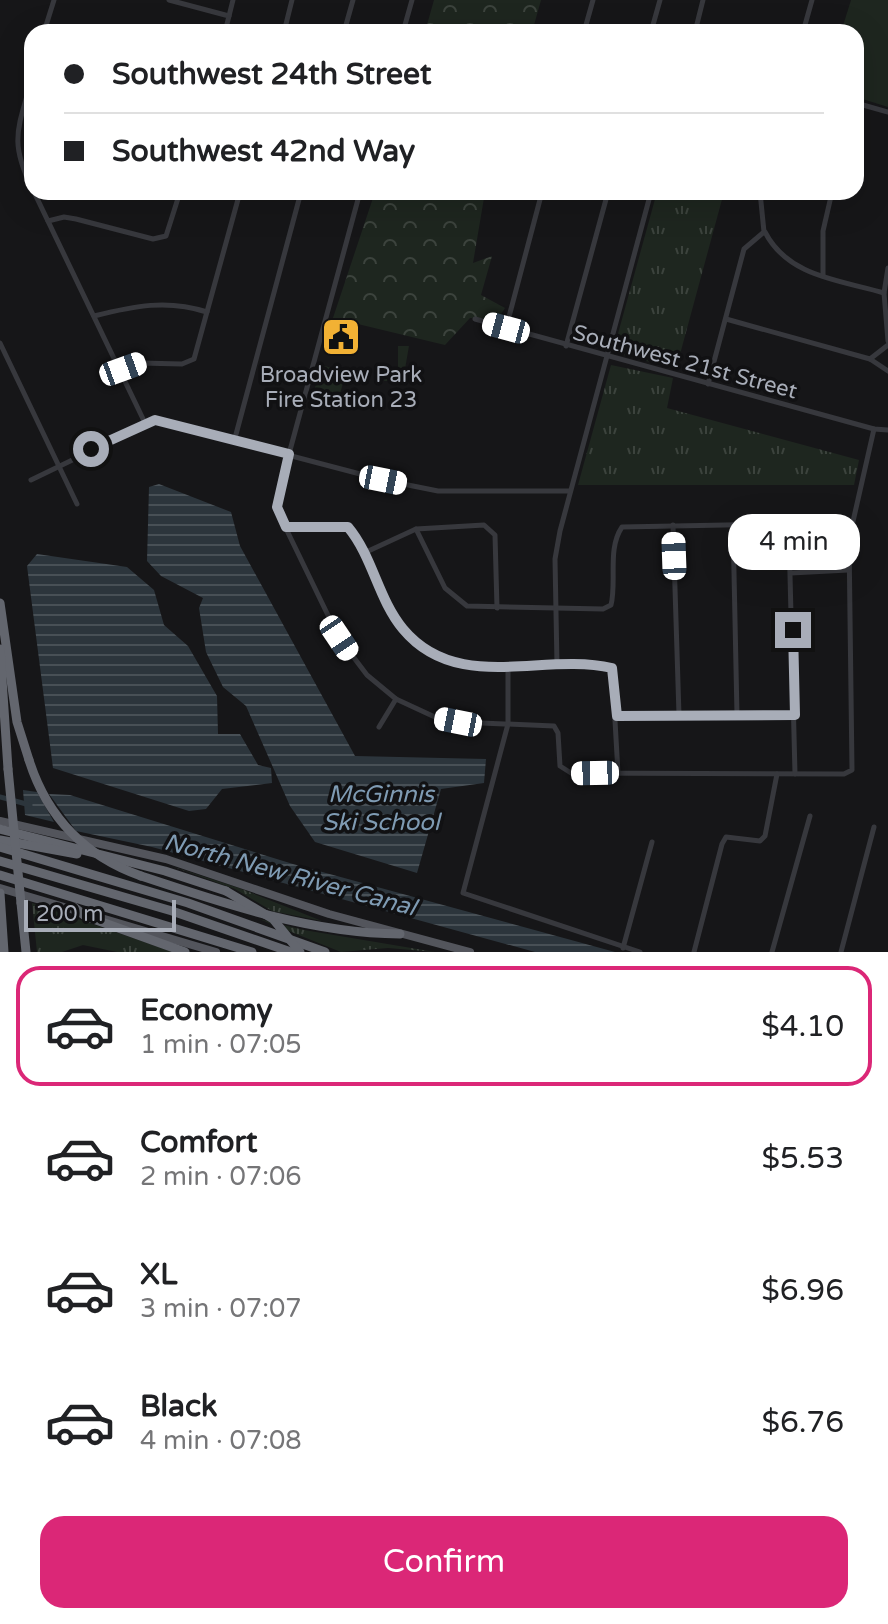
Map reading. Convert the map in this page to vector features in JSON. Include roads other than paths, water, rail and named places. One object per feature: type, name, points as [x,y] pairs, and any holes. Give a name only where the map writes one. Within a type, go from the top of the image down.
[{"type":"highway","points":[[0,603],[17,722],[29,760],[47,802],[75,838],[97,856],[141,876],[264,915],[320,926],[400,934]]},
{"type":"highway","points":[[0,649],[26,952]]},
{"type":"highway","points":[[0,829],[165,871],[226,891],[273,919],[300,952]]},
{"type":"highway","points":[[0,840],[47,850],[96,855]]},
{"type":"highway","points":[[0,847],[188,903],[325,952]]},
{"type":"highway","points":[[0,861],[172,911],[291,952]]},
{"type":"highway","points":[[0,875],[252,952]]},
{"type":"highway","points":[[0,893],[4,952]]},
{"type":"highway","points":[[74,907],[85,916],[185,952]]},
{"type":"main road","points":[[0,821],[166,859],[307,907],[470,952]]},
{"type":"main road","points":[[0,893],[74,907],[216,952]]},
{"type":"street","points":[[47,24],[54,0]]},
{"type":"street","points":[[169,0],[229,16]]},
{"type":"street","points":[[227,24],[233,0]]},
{"type":"street","points":[[286,24],[292,0]]},
{"type":"street","points":[[346,24],[353,0]]},
{"type":"street","points":[[405,24],[412,0]]},
{"type":"street","points":[[586,24],[593,0]]},
{"type":"street","points":[[653,24],[660,0]]},
{"type":"street","points":[[697,24],[703,0]]},
{"type":"street","points":[[805,24],[812,0]]},
{"type":"street","points":[[864,105],[888,112]]},
{"type":"street","points":[[23,169],[16,150],[16,136],[24,109]]},
{"type":"street","points":[[38,200],[145,423]]},
{"type":"street","points":[[48,221],[64,217],[153,239],[161,238],[166,236],[177,200]]},
{"type":"street","points":[[119,370],[158,361],[188,363],[198,352],[238,200]]},
{"type":"street","points":[[235,439],[299,200]]},
{"type":"street","points":[[358,200],[277,507],[339,638],[367,675],[396,699],[437,718],[554,726],[558,733],[560,766],[564,772],[844,774],[852,770],[855,760],[848,570],[852,518],[874,429]]},
{"type":"street","points":[[506,328],[540,200]]},
{"type":"street","points":[[566,346],[606,200]]},
{"type":"street","points":[[557,665],[555,559],[569,491],[649,200]]},
{"type":"street","points":[[761,200],[764,232],[789,263],[884,293]]},
{"type":"street","points":[[823,276],[823,231],[830,200]]},
{"type":"street","points":[[708,384],[744,249],[764,232]]},
{"type":"street","points":[[870,359],[888,343],[884,293],[888,268]]},
{"type":"street","points":[[94,316],[150,303],[207,312]]},
{"type":"street","name":"Southwest 21st Street","points":[[475,319],[606,358],[874,429],[888,430]]},
{"type":"street","points":[[726,319],[870,359],[888,371]]},
{"type":"street","points":[[0,343],[77,504]]},
{"type":"street","points":[[31,480],[145,423],[164,421],[383,480],[438,491],[569,491]]},
{"type":"street","points":[[364,553],[416,529],[484,525],[495,535],[497,608]]},
{"type":"street","points":[[673,525],[679,715]]},
{"type":"street","points":[[733,525],[737,715]]},
{"type":"street","points":[[286,527],[348,527],[364,553],[393,616],[414,640],[434,655],[454,663],[508,667],[557,665],[612,668],[618,773]]},
{"type":"street","points":[[416,529],[445,588],[457,601],[479,609],[603,609],[611,605],[615,554],[622,527],[785,527],[789,535],[791,573],[795,774]]},
{"type":"street","points":[[791,573],[848,570]]},
{"type":"street","points":[[508,667],[508,724],[463,893],[640,952]]},
{"type":"street","points":[[379,727],[396,699]]},
{"type":"street","points":[[617,716],[795,715]]},
{"type":"street","points":[[694,952],[726,837],[760,841],[765,836],[777,774]]},
{"type":"street","points":[[772,952],[810,816]]},
{"type":"street","points":[[841,952],[874,827]]},
{"type":"street","points":[[623,948],[652,842]]},
{"type":"water","name":"McGinnis Ski School","points":[[159,484],[231,512],[240,546],[355,756],[486,759],[484,783],[441,789],[417,873],[315,842],[290,806],[246,706],[223,687],[206,652],[199,608],[203,598],[161,576],[147,561],[149,487]]},
{"type":"water","points":[[37,554],[127,567],[154,590],[164,625],[188,646],[217,696],[218,734],[240,734],[258,765],[271,768],[272,783],[222,789],[206,809],[189,811],[53,768],[27,566]]},
{"type":"water","points":[[23,790],[37,792],[54,822],[25,815]]},
{"type":"water","points":[[49,794],[70,795],[293,864],[615,952],[535,952],[152,847],[76,831]]},
{"type":"waterway","name":"North New River Canal","points":[[0,797],[30,805]]},
{"type":"place","name":"Broadview Park Fire Station 23","points":[[341,337]]}]
